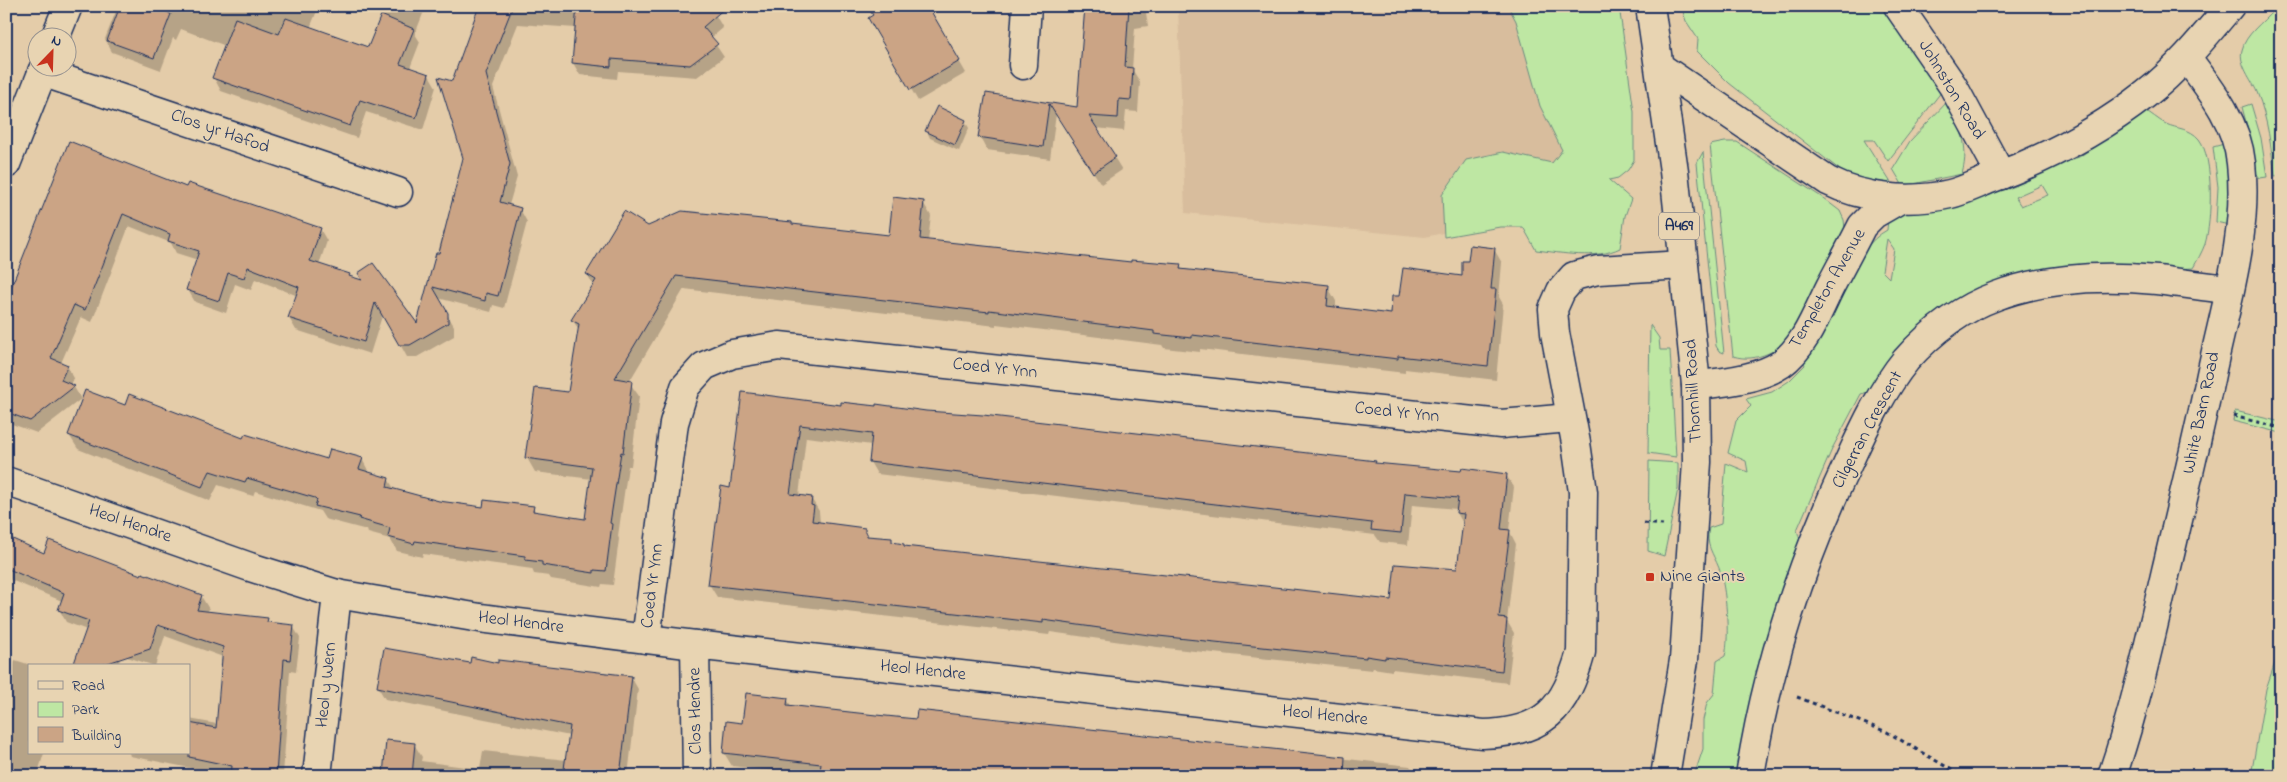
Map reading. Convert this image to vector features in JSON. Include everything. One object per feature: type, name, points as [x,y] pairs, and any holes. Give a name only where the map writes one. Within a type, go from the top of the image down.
[{"type":"street","points":[[60,28],[68,6]]},
{"type":"street","points":[[1023,65],[1027,6]]},
{"type":"street","name":"Thornhill Road","points":[[1650,6],[1660,67],[1684,265],[1696,385],[1697,462],[1690,590],[1684,660],[1665,776]]},
{"type":"street","name":"Johnston Road","points":[[1898,6],[1953,86],[2002,175]]},
{"type":"street","name":"Templeton Avenue","points":[[1660,67],[1828,181],[1847,191],[1900,199],[1950,194],[2046,157],[2077,140],[2146,94],[2186,58],[2230,6]]},
{"type":"street","name":"White Barn Road","points":[[2112,776],[2138,691],[2201,420],[2229,289],[2243,208],[2238,143],[2218,101],[2186,58]]},
{"type":"street","points":[[6,164],[40,78]]},
{"type":"street","name":"Clos yr Hafod","points":[[66,78],[398,192]]},
{"type":"street","name":"Templeton Avenue","points":[[1696,385],[1722,383],[1767,371],[1781,364],[1795,350],[1810,327],[1862,226],[1874,214],[1900,199]]},
{"type":"street","name":"Heol Hendre","points":[[6,481],[250,567],[336,594],[480,618],[695,645],[1473,732],[1514,731],[1544,720],[1562,699],[1574,677],[1581,652],[1583,492],[1576,443],[1555,333],[1553,309],[1561,291],[1574,276],[1598,270],[1684,265]]},
{"type":"street","name":"Cilgerran Crescent","points":[[1750,776],[1780,642],[1805,562],[1838,484],[1872,415],[1905,362],[1927,338],[1947,321],[1971,306],[2015,290],[2053,282],[2086,278],[2122,278],[2229,289]]},
{"type":"street","name":"Coed Yr Ynn","points":[[646,639],[674,423],[685,387],[704,366],[732,354],[779,346],[1501,424],[1570,418]]},
{"type":"street","name":"Heol y Wern","points":[[317,776],[336,594]]},
{"type":"street","name":"Clos Hendre","points":[[695,645],[697,776]]},
{"type":"path","points":[[2230,416],[2281,428]]},
{"type":"path","points":[[1644,523],[1670,525]]},
{"type":"path","points":[[1794,696],[1887,732],[1962,776]]},
{"type":"shaded area","points":[[1178,6],[1570,6],[1587,180],[1516,217],[1425,237],[1185,213]]},
{"type":"green space","points":[[1508,6],[1619,6],[1634,112],[1634,160],[1628,170],[1618,178],[1609,180],[1631,199],[1625,216],[1620,248],[1611,252],[1590,255],[1536,250],[1523,227],[1500,227],[1444,237],[1442,195],[1466,160],[1503,152],[1552,163],[1562,150],[1540,106],[1516,21]]},
{"type":"green space","points":[[1681,6],[1890,6],[1942,91],[1888,161],[1874,140],[1864,140],[1893,186],[1854,181],[1729,83],[1697,51],[1698,39],[1686,21]]},
{"type":"green space","points":[[2265,6],[2281,6],[2281,175],[2275,176],[2264,113],[2241,55],[2247,39],[2273,11]]},
{"type":"green space","points":[[1948,101],[1960,128],[1964,145],[1965,154],[1962,174],[1903,186],[1893,169],[1910,141]]},
{"type":"green space","points":[[2251,104],[2261,138],[2267,177],[2260,178],[2256,173],[2251,141],[2242,107]]},
{"type":"green space","points":[[2143,109],[2166,124],[2195,135],[2204,148],[2209,175],[2209,221],[2205,244],[2193,268],[2017,277],[1875,390],[1861,394],[1833,447],[1797,530],[1800,540],[1806,546],[1761,776],[1694,776],[1703,749],[1703,720],[1707,703],[1714,694],[1717,661],[1725,656],[1727,636],[1724,587],[1719,568],[1709,544],[1708,534],[1709,528],[1721,524],[1726,463],[1748,472],[1746,461],[1728,453],[1736,421],[1751,406],[1746,399],[1772,392],[1789,381],[1805,365],[1801,356],[1828,306],[1862,252],[1887,230],[1888,219],[1900,199],[2003,183],[2008,189],[2036,177],[2041,166],[2069,154],[2076,158],[2079,157],[2107,138],[2113,122]],"holes":[[[2042,185],[2048,195],[2021,206],[2015,197]],[[1887,239],[1894,249],[1889,278],[1882,271]]]},
{"type":"green space","points":[[1737,142],[1823,198],[1840,211],[1845,228],[1801,317],[1800,335],[1768,353],[1751,358],[1733,356],[1710,145]]},
{"type":"green space","points":[[2224,144],[2230,181],[2229,225],[2216,222],[2218,187],[2213,147]]},
{"type":"green space","points":[[1703,152],[1724,353],[1719,351],[1716,346],[1697,163]]},
{"type":"green space","points":[[1650,325],[1659,338],[1660,350],[1670,350],[1676,457],[1648,453]]},
{"type":"green space","points":[[2235,411],[2281,422],[2281,433],[2233,421]]},
{"type":"green space","points":[[1649,461],[1678,463],[1678,489],[1664,556],[1648,551]]},
{"type":"green space","points":[[2281,645],[2281,776],[2251,776],[2266,689]]},
{"type":"building","points":[[120,6],[153,6],[171,14],[154,58],[107,41]]},
{"type":"building","points":[[479,6],[513,6],[486,74],[510,164],[500,202],[521,208],[498,296],[486,293],[485,301],[433,287],[448,313],[448,323],[410,345],[399,345],[375,303],[364,342],[288,318],[299,287],[248,267],[244,278],[228,273],[219,301],[186,290],[199,251],[168,241],[170,234],[123,214],[85,310],[74,305],[51,358],[68,365],[61,380],[75,386],[30,421],[6,412],[6,300],[69,141],[186,187],[188,183],[321,228],[310,261],[350,274],[349,276],[362,280],[358,273],[373,263],[417,323],[436,253],[439,253],[463,158],[438,77],[452,81]]},
{"type":"building","points":[[577,6],[727,6],[703,27],[718,44],[690,65],[611,59],[611,67],[572,63]]},
{"type":"building","points":[[867,6],[928,6],[960,61],[910,90],[868,18],[873,15]]},
{"type":"building","points":[[1085,6],[1129,6],[1125,67],[1133,68],[1131,100],[1119,99],[1118,118],[1089,116],[1116,157],[1093,173],[1049,104],[1043,147],[978,137],[986,93],[1077,107]]},
{"type":"building","points":[[381,15],[414,29],[400,64],[429,74],[416,118],[360,100],[350,126],[212,78],[235,18],[279,34],[286,18],[368,47]]},
{"type":"building","points":[[937,106],[966,120],[955,145],[925,131]]},
{"type":"building","points":[[893,197],[924,201],[920,239],[1131,262],[1131,260],[1181,264],[1180,269],[1329,285],[1327,306],[1391,314],[1392,296],[1399,296],[1403,268],[1462,276],[1462,261],[1468,261],[1470,245],[1495,248],[1491,289],[1496,289],[1488,366],[1398,356],[1398,359],[1192,335],[1192,338],[1154,334],[1154,331],[989,310],[989,312],[676,276],[615,378],[632,381],[623,453],[621,452],[610,523],[612,524],[606,571],[594,570],[594,573],[542,565],[542,562],[525,560],[525,556],[415,541],[414,544],[388,537],[390,528],[359,519],[360,517],[315,506],[317,500],[315,498],[247,478],[245,482],[210,471],[202,487],[68,435],[85,390],[125,405],[129,394],[243,438],[245,434],[327,459],[330,449],[363,458],[359,469],[389,478],[387,487],[439,501],[483,507],[484,500],[534,506],[533,511],[585,519],[592,467],[525,458],[535,388],[568,392],[579,324],[571,320],[596,280],[586,274],[624,211],[648,226],[682,211],[792,222],[792,224],[889,235]]},
{"type":"building","points":[[742,392],[841,405],[841,402],[876,406],[876,404],[926,411],[983,415],[1376,461],[1375,463],[1461,471],[1462,468],[1507,474],[1501,529],[1510,530],[1499,618],[1507,619],[1502,671],[1385,657],[1385,659],[1366,656],[1366,658],[1149,635],[1043,620],[1043,623],[708,585],[721,486],[730,488]],"holes":[[[800,425],[872,434],[869,462],[1372,523],[1371,530],[1401,533],[1405,493],[1458,498],[1456,513],[1464,514],[1457,569],[1395,564],[1391,600],[904,546],[904,544],[892,542],[892,538],[867,536],[865,528],[812,521],[814,506],[811,505],[812,497],[790,494]]]},
{"type":"building","points":[[6,536],[44,553],[49,540],[141,575],[142,573],[202,595],[197,610],[268,618],[267,622],[294,625],[290,660],[284,659],[276,776],[231,776],[232,766],[189,757],[190,723],[216,728],[223,647],[158,625],[150,649],[105,664],[74,664],[89,621],[58,610],[64,593],[6,568]]},
{"type":"building","points":[[384,648],[470,663],[471,657],[498,663],[498,660],[632,676],[620,776],[563,776],[570,726],[377,687]]},
{"type":"building","points":[[746,693],[788,698],[787,705],[876,715],[916,719],[917,710],[1345,757],[1344,776],[969,776],[930,771],[930,776],[823,776],[824,771],[820,771],[821,764],[723,753],[726,721],[742,723]]},
{"type":"building","points":[[386,740],[415,743],[412,776],[383,776]]},
{"type":"place","name":"Nine Giants","points":[[1650,577]]}]
